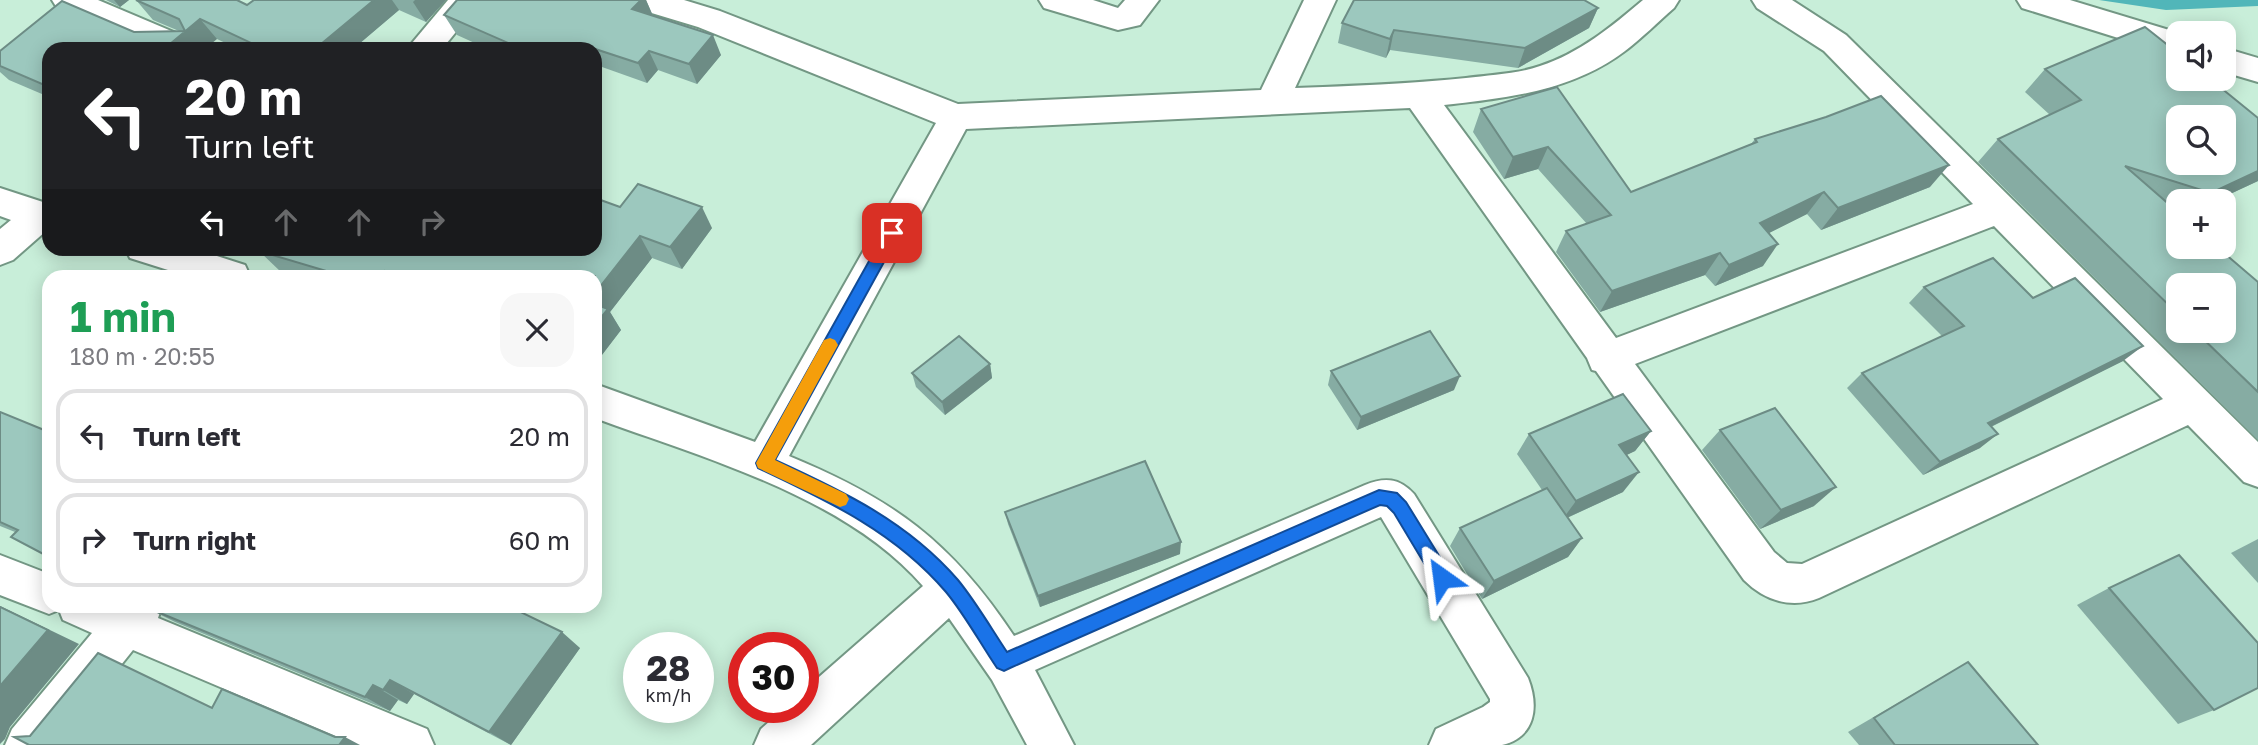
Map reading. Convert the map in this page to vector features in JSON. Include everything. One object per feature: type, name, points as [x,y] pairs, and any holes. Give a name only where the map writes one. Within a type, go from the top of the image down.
[{"type":"street","points":[[68,0],[168,42]]},
{"type":"street","points":[[126,23],[153,0]]},
{"type":"street","points":[[429,42],[466,0]]},
{"type":"street","points":[[646,0],[719,10],[956,117],[1419,95],[1496,87],[1545,78],[1584,61],[1612,43],[1663,0]]},
{"type":"street","points":[[1055,0],[1118,19],[1129,17],[1143,0]]},
{"type":"street","points":[[1272,103],[1320,0]]},
{"type":"street","points":[[1768,0],[1835,43],[2258,469]]},
{"type":"street","points":[[2033,0],[2166,42]]},
{"type":"street","points":[[2236,64],[2258,70]]},
{"type":"street","points":[[1419,95],[1606,358],[1759,566],[1772,579],[1787,585],[1804,584],[2193,404]]},
{"type":"street","points":[[764,463],[956,117]]},
{"type":"street","points":[[0,202],[42,215]]},
{"type":"street","points":[[1606,358],[2000,209]]},
{"type":"street","points":[[0,250],[42,218]]},
{"type":"street","points":[[181,256],[222,265]]},
{"type":"street","points":[[602,404],[764,463],[832,494],[875,518],[911,544],[953,587],[1004,662],[1051,745]]},
{"type":"street","points":[[1004,662],[1379,498],[1391,498],[1400,507],[1512,695],[1515,705],[1513,713],[1499,723],[1452,745]]},
{"type":"street","points":[[0,575],[42,591]]},
{"type":"street","points":[[777,745],[953,587]]},
{"type":"street","points":[[28,745],[134,615],[411,745]]},
{"type":"water","points":[[2099,0],[2258,0],[2258,6],[2166,10]]},
{"type":"building","points":[[136,0],[237,0],[247,5],[254,0],[374,0],[323,42],[249,42],[200,19],[172,42],[42,42],[42,84],[0,66],[0,51],[62,1],[134,32],[185,31],[179,19]]},
{"type":"building","points":[[457,0],[641,0],[632,9],[713,35],[689,64],[649,51],[638,63],[602,51],[602,42],[506,42],[444,15]]},
{"type":"building","points":[[1354,0],[1584,0],[1598,8],[1525,48],[1394,30],[1390,39],[1342,23]]},
{"type":"building","points":[[2145,27],[2166,44],[2166,91],[2225,91],[2258,118],[2258,171],[2220,189],[2198,189],[2125,166],[2166,202],[2166,259],[2231,259],[2258,282],[2258,392],[2207,343],[2236,343],[2236,273],[2166,273],[2166,302],[1998,139],[2081,100],[2045,69]]},
{"type":"building","points":[[1557,87],[1631,192],[1757,142],[1755,139],[1826,117],[1881,96],[1949,165],[1838,208],[1824,192],[1760,223],[1778,244],[1729,265],[1720,253],[1612,291],[1566,231],[1611,215],[1548,147],[1513,157],[1481,109]]},
{"type":"building","points":[[638,184],[702,207],[670,247],[640,236],[602,284],[602,270],[323,270],[276,256],[602,256],[602,201],[620,207]]},
{"type":"building","points":[[1993,258],[2033,298],[2075,278],[2143,346],[1988,423],[1998,434],[1940,462],[1862,373],[1964,326],[1924,287]]},
{"type":"building","points":[[1430,331],[1460,376],[1361,417],[1331,371]]},
{"type":"building","points":[[959,336],[990,364],[942,402],[912,373]]},
{"type":"building","points":[[1623,394],[1651,431],[1619,445],[1639,472],[1576,501],[1529,434]]},
{"type":"building","points":[[1775,408],[1836,487],[1781,510],[1720,430]]},
{"type":"building","points":[[0,412],[42,429],[42,553],[11,537],[18,530],[0,522]]},
{"type":"building","points":[[1145,461],[1181,542],[1038,596],[1005,512]]},
{"type":"building","points":[[1547,488],[1582,538],[1494,581],[1460,528]]},
{"type":"building","points":[[2179,555],[2258,643],[2258,688],[2214,710],[2109,588]]},
{"type":"building","points":[[0,607],[48,630],[0,686]]},
{"type":"building","points":[[160,613],[523,613],[562,632],[489,732],[390,680],[383,690],[373,685],[365,697]]},
{"type":"building","points":[[98,653],[212,708],[222,689],[335,737],[345,737],[339,745],[29,745],[14,737],[30,736]]},
{"type":"building","points":[[1968,662],[2038,745],[1895,745],[1874,718]]},
{"type":"slow traffic","points":[[830,345],[764,463],[840,499]]},
{"type":"route","points":[[892,233],[764,463],[832,494],[875,518],[911,544],[953,587],[1004,662],[1379,498],[1391,498],[1400,507],[1442,578]]}]
